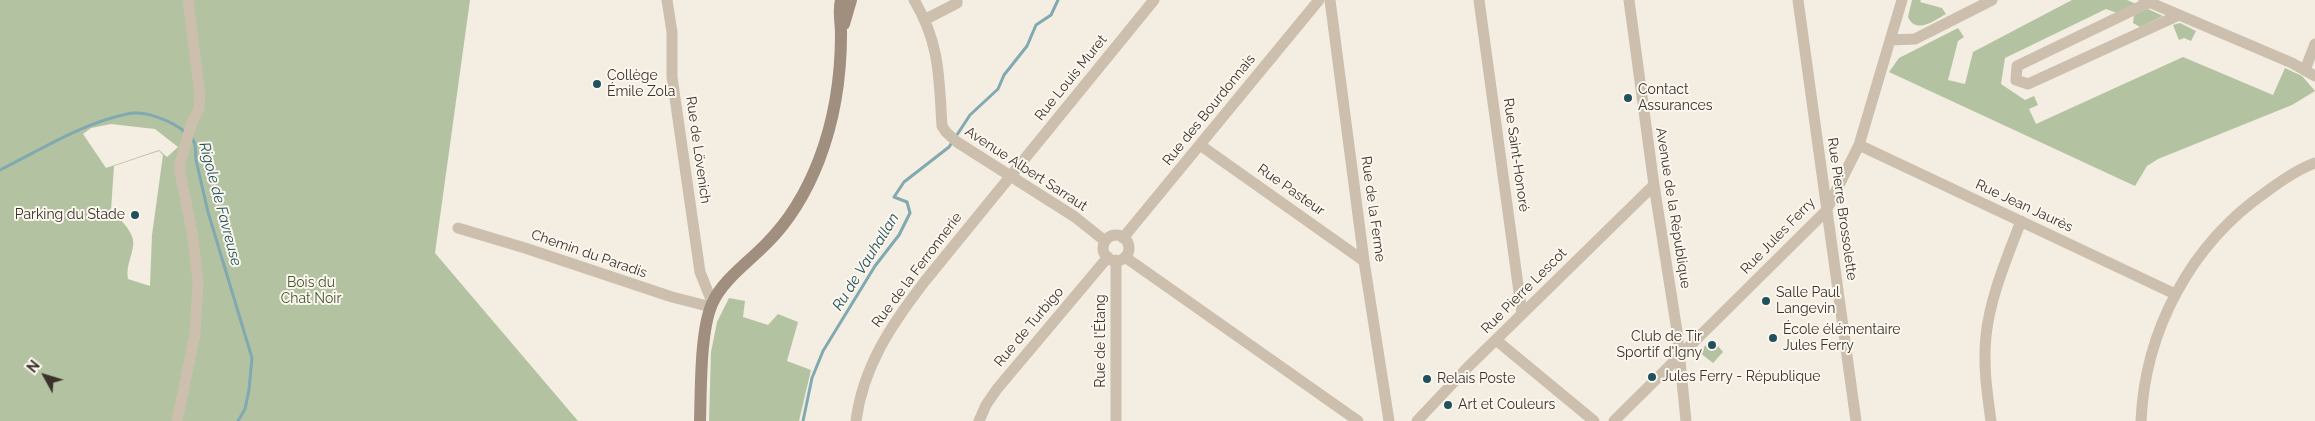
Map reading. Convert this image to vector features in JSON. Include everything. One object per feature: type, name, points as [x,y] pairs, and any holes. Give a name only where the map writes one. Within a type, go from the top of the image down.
[{"type":"main road","points":[[700,421],[702,377],[711,305],[726,284],[769,241],[792,214],[807,186],[828,133],[836,86],[841,34],[841,0]]},
{"type":"main road","points":[[841,34],[851,0]]},
{"type":"street","points":[[177,421],[195,334],[198,280],[192,232],[180,172],[190,129],[199,109],[200,96],[188,0]]},
{"type":"street","name":"Rue de Lövenich","points":[[667,0],[672,32],[672,77],[700,272],[711,305]]},
{"type":"street","name":"Avenue Albert Sarraut","points":[[914,0],[926,19],[938,57],[942,126],[954,140],[1075,217],[1106,240]]},
{"type":"street","points":[[926,19],[957,3],[957,0]]},
{"type":"street","name":"Rue Louis Muret","points":[[1010,176],[1154,0]]},
{"type":"street","name":"Rue des Bourdonnais","points":[[1124,238],[1319,0]]},
{"type":"street","name":"Rue de la Ferme","points":[[1330,0],[1364,260],[1389,421]]},
{"type":"street","name":"Rue Saint-Honoré","points":[[1479,0],[1522,314]]},
{"type":"street","name":"Avenue de la République","points":[[1628,0],[1677,331],[1678,358],[1686,421]]},
{"type":"street","name":"Rue Pierre Brossolette","points":[[1798,0],[1856,421]]},
{"type":"street","name":"Rue Jules Ferry","points":[[1614,421],[1826,211],[1848,171],[1859,145],[1902,0]]},
{"type":"street","points":[[1890,40],[1915,39],[1992,0]]},
{"type":"street","points":[[2179,15],[2028,84],[2016,80],[2017,66],[2147,1],[2179,15],[2310,73],[2315,44]]},
{"type":"street","name":"Rue Pasteur","points":[[1200,145],[1364,260]]},
{"type":"street","name":"Rue Jean Jaurès","points":[[1859,145],[2175,294]]},
{"type":"street","points":[[2141,421],[2142,397],[2162,319],[2175,294],[2198,258],[2220,230],[2247,205],[2274,185],[2315,163]]},
{"type":"street","name":"Rue de la Ferronnerie","points":[[856,421],[865,376],[890,327],[1010,176]]},
{"type":"street","name":"Rue Pierre Lescot","points":[[1417,421],[1654,184]]},
{"type":"street","points":[[1991,421],[1985,364],[1986,334],[2001,274],[2021,222]]},
{"type":"street","name":"Chemin du Paradis","points":[[458,228],[525,248],[672,297],[711,305]]},
{"type":"street","points":[[1117,258],[1129,247],[1124,238],[1116,235],[1106,240],[1104,251],[1358,421]]},
{"type":"street","name":"Rue de l'Étang","points":[[1116,417],[1117,258]]},
{"type":"street","name":"Rue de Turbigo","points":[[979,421],[986,405],[997,389],[1117,258]]},
{"type":"street","points":[[1496,340],[1594,421]]},
{"type":"street","points":[[1116,417],[1126,421]]},
{"type":"green space","name":"Bois du Chat Noir","points":[[0,0],[470,0],[435,253],[578,421],[0,421]],"holes":[[[111,124],[155,129],[178,147],[167,157],[159,150],[106,168],[83,134],[91,128]],[[159,151],[163,155],[152,235],[150,286],[128,279],[127,274],[133,249],[133,240],[127,227],[111,210],[114,166]]]},
{"type":"green space","points":[[1912,0],[1921,0],[1920,2],[1942,8],[1946,14],[1921,26],[1916,25],[1908,17]]},
{"type":"green space","points":[[2072,0],[2127,0],[2136,4],[2117,13],[2106,9],[2005,58],[2001,84],[2025,100],[2034,96],[2038,105],[2029,109],[2036,124],[2183,57],[2273,95],[2285,68],[2302,76],[2315,91],[2292,105],[2158,159],[2147,166],[2135,186],[1889,72],[1899,58],[1958,28],[1964,37],[1958,41],[1948,80],[1965,84],[1973,52]]},
{"type":"green space","points":[[2148,9],[2163,16],[2140,27],[2133,23],[2134,15]]},
{"type":"green space","points":[[2180,23],[2196,31],[2191,41],[2184,38],[2179,40],[2173,25]]},
{"type":"green space","points":[[729,298],[745,301],[743,317],[768,325],[778,314],[798,322],[787,361],[811,370],[799,421],[709,421],[711,352],[717,322]]},
{"type":"green space","name":"Club de Tir Sportif d'Igny","points":[[1712,339],[1723,352],[1713,363],[1699,352]]},
{"type":"waterway","name":"Ru de Vauhallan","points":[[803,421],[812,378],[823,351],[875,266],[899,235],[910,213],[907,202],[894,197],[904,182],[949,147],[970,115],[998,89],[1004,75],[1027,46],[1036,25],[1051,15],[1058,0]]},
{"type":"waterway","name":"Rigole de Favreuse","points":[[0,170],[78,130],[127,114],[134,113],[158,117],[185,132]]},
{"type":"waterway","name":"Rigole de Favreuse","points":[[192,138],[195,144],[196,160],[208,212],[252,358],[245,409],[238,421]]},
{"type":"place","name":"Collège Émile Zola","points":[[597,84]]},
{"type":"place","name":"Contact Assurances","points":[[1628,98]]},
{"type":"place","name":"Parking du Stade","points":[[135,215]]},
{"type":"place","name":"Salle Paul Langevin","points":[[1766,301]]},
{"type":"place","name":"École élémentaire Jules Ferry","points":[[1773,338]]},
{"type":"place","name":"Club de Tir Sportif d'Igny","points":[[1712,345]]},
{"type":"place","name":"Jules Ferry - République","points":[[1652,377]]},
{"type":"place","name":"Relais Poste","points":[[1427,379]]},
{"type":"place","name":"Art et Couleurs","points":[[1448,405]]}]
